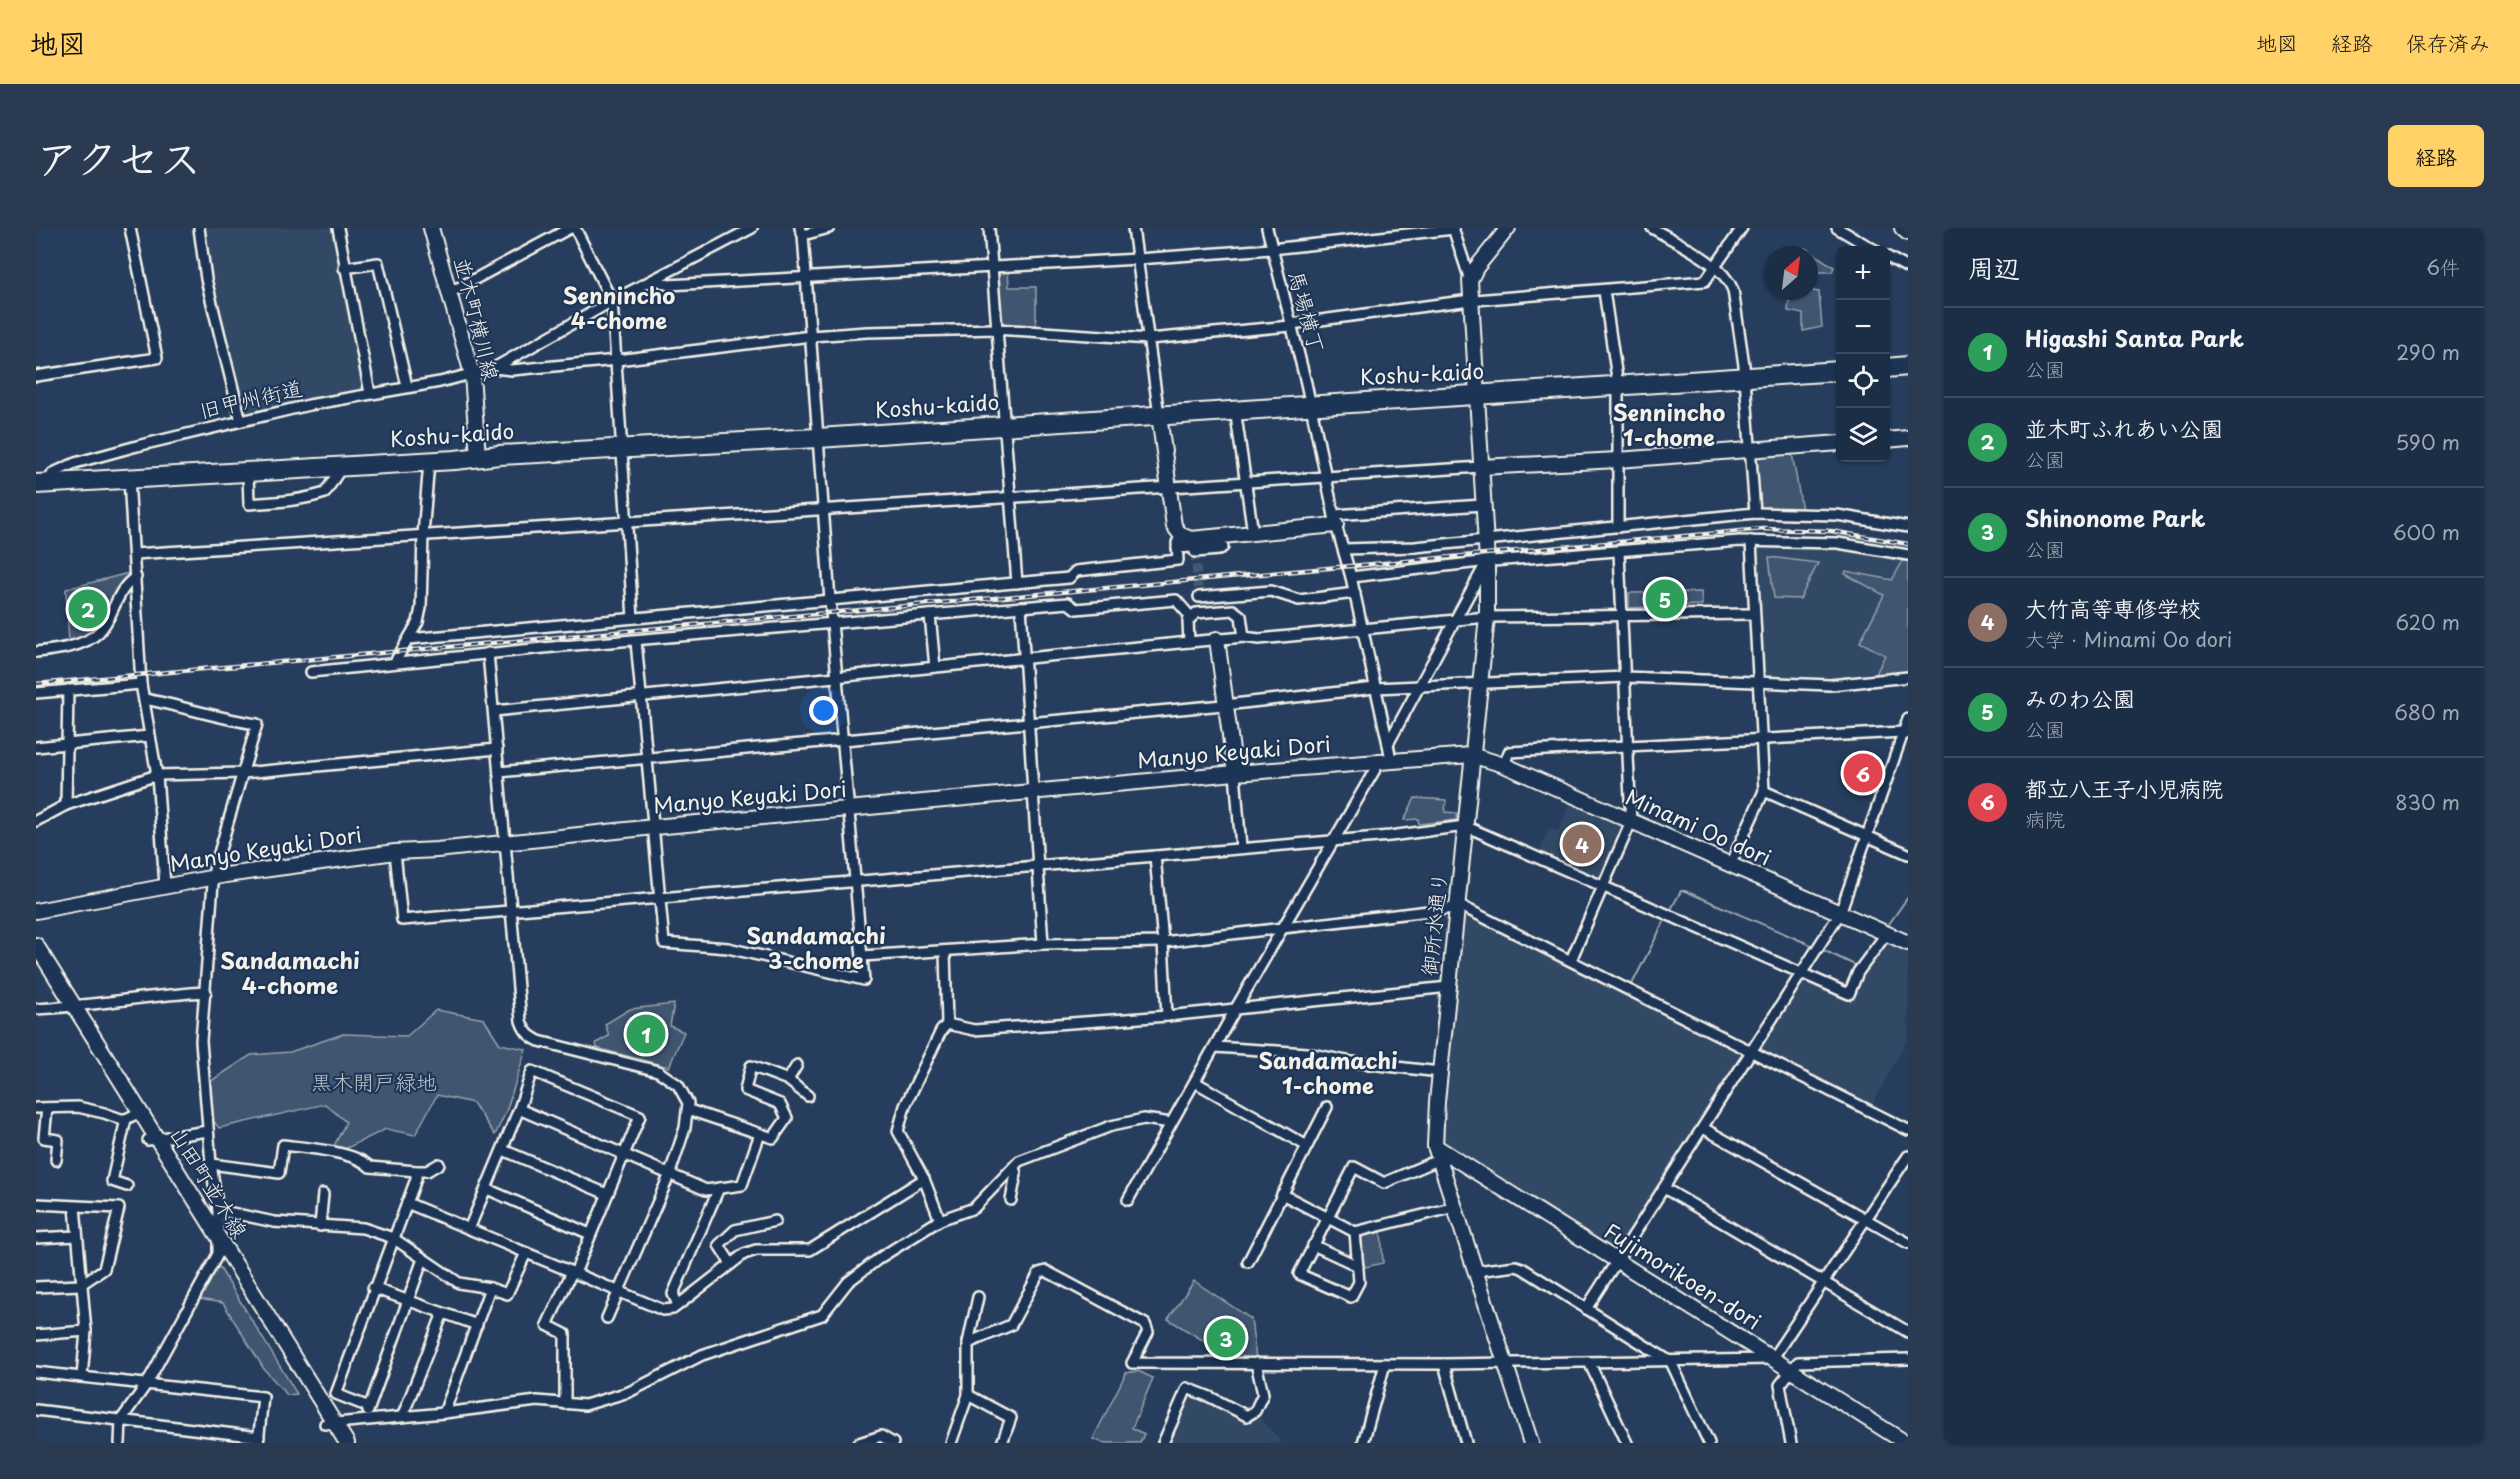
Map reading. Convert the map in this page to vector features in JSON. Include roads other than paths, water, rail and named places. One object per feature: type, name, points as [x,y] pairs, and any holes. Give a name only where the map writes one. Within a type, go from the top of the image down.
[{"type":"highway","points":[[1890,368],[1908,370]]},
{"type":"highway","name":"Koshu-kaido","points":[[41,484],[818,438],[1836,371]]},
{"type":"street","points":[[36,376],[157,358],[130,228]]},
{"type":"street","points":[[199,228],[206,279],[241,421]]},
{"type":"street","points":[[338,228],[370,393]]},
{"type":"street","name":"並木町横川線","points":[[431,228],[472,374],[478,457]]},
{"type":"street","points":[[449,293],[570,228]]},
{"type":"street","points":[[575,228],[612,301],[633,618]]},
{"type":"street","points":[[495,368],[612,301],[752,228]]},
{"type":"street","points":[[636,641],[664,943],[728,948],[864,980],[830,600],[802,231],[829,228]]},
{"type":"street","points":[[989,228],[1017,583]]},
{"type":"street","points":[[409,639],[1069,578],[1076,571],[1178,560],[1179,542],[1174,526],[1133,228]]},
{"type":"street","name":"馬場横丁","points":[[1267,228],[1363,630],[1388,744],[1386,760]]},
{"type":"street","points":[[655,279],[668,285],[806,279],[992,265],[1138,259],[1271,249],[1453,228],[1470,280]]},
{"type":"street","points":[[1470,280],[1476,268],[1508,228]]},
{"type":"street","points":[[1652,228],[1715,266],[1729,280],[1733,290],[1744,378],[1755,513]]},
{"type":"street","points":[[495,368],[512,370],[617,360],[810,336],[867,332],[996,329],[1149,339],[1291,325],[1471,302],[1705,281],[1742,228]]},
{"type":"street","points":[[1836,228],[1868,246]]},
{"type":"street","points":[[1902,228],[1908,233]]},
{"type":"street","points":[[1890,258],[1908,268]]},
{"type":"street","points":[[344,268],[378,263],[407,386]]},
{"type":"street","name":"御所水通り","points":[[1470,280],[1487,561],[1487,617],[1440,1072],[1438,1153],[1531,1443]]},
{"type":"street","points":[[1604,291],[1618,385],[1618,527]]},
{"type":"street","name":"旧甲州街道","points":[[41,484],[53,472],[75,464],[241,421],[495,368]]},
{"type":"street","points":[[1235,409],[1253,532]]},
{"type":"street","points":[[1890,440],[1908,438]]},
{"type":"street","points":[[134,554],[1618,460],[1836,443]]},
{"type":"street","points":[[395,662],[418,622],[422,608],[423,535],[429,462]]},
{"type":"street","points":[[248,473],[249,504],[286,501],[325,494],[343,465]]},
{"type":"street","points":[[129,478],[141,684],[157,775],[165,886]]},
{"type":"street","points":[[1179,542],[1335,520],[1483,505]]},
{"type":"street","points":[[1344,549],[1415,547],[1755,513],[1838,515],[1908,527]]},
{"type":"street","points":[[1351,577],[1487,561],[1751,541],[1838,543],[1908,555]]},
{"type":"street","points":[[1730,865],[1764,790],[1751,541]]},
{"type":"street","points":[[1179,542],[1223,547],[1219,550],[1195,552]]},
{"type":"street","points":[[1571,960],[1631,822],[1619,552]]},
{"type":"street","points":[[1388,744],[1487,561]]},
{"type":"street","points":[[36,652],[66,648],[93,637],[100,631],[128,582],[136,577]]},
{"type":"street","points":[[1199,597],[1271,591],[1299,600],[1354,593]]},
{"type":"street","points":[[311,672],[488,653],[1068,603],[1076,609],[1176,600],[1190,616]]},
{"type":"street","points":[[1021,607],[1043,944]]},
{"type":"street","points":[[1189,642],[1188,621],[1190,616],[1197,613],[1233,610],[1241,616],[1244,637]]},
{"type":"street","points":[[494,711],[1217,639],[1244,637],[1259,639],[1487,617],[1754,614]]},
{"type":"street","points":[[930,615],[935,667]]},
{"type":"street","points":[[1217,639],[1235,773],[1241,848]]},
{"type":"street","points":[[488,653],[521,1021],[529,1036],[539,1041],[658,1071],[678,1084],[689,1110],[669,1176],[607,1318]]},
{"type":"street","points":[[500,771],[1029,723],[1375,688],[1625,677],[1830,685],[1908,677]]},
{"type":"street","points":[[36,693],[141,684]]},
{"type":"street","points":[[66,805],[68,690]]},
{"type":"street","points":[[120,1443],[121,1420],[146,1385],[218,1247],[218,1210],[211,1164],[201,1041],[213,877],[257,724],[223,719],[144,699]]},
{"type":"street","points":[[1586,1309],[1840,913],[1906,734],[1908,719]]},
{"type":"street","points":[[1504,765],[1509,752],[1906,734]]},
{"type":"street","points":[[36,747],[149,736]]},
{"type":"street","points":[[36,821],[66,805],[157,775],[243,773],[497,749]]},
{"type":"street","name":"Manyo Keyaki Dori","points":[[36,911],[213,877],[395,852],[1235,773],[1471,755]]},
{"type":"street","name":"Minami Oo dori","points":[[1471,755],[1504,765],[1908,943]]},
{"type":"street","points":[[1128,1200],[1236,1008],[1335,839],[1386,760]]},
{"type":"street","points":[[1764,790],[1908,854]]},
{"type":"street","points":[[395,852],[402,920],[1390,836],[1466,826],[1849,994],[1858,972],[1887,933]]},
{"type":"street","points":[[1155,856],[1167,1016]]},
{"type":"street","points":[[862,956],[1043,944],[1163,942],[1463,907],[1908,1130]]},
{"type":"street","name":"山田町並木線","points":[[36,945],[69,1007],[133,1116],[151,1139],[329,1423],[347,1443]]},
{"type":"street","points":[[940,1220],[924,1179],[898,1131],[905,1106],[941,1031],[947,1024],[945,951]]},
{"type":"street","name":"山田町並木線","points":[[36,960],[69,1007]]},
{"type":"street","points":[[947,1024],[974,1030],[1167,1016],[1449,987]]},
{"type":"street","points":[[36,1009],[206,992]]},
{"type":"street","points":[[1215,1047],[1307,1053],[1352,1062],[1440,1072]]},
{"type":"street","points":[[789,1080],[797,1065]]},
{"type":"street","points":[[689,1110],[773,1138],[788,1118],[780,1104],[745,1090],[751,1066],[789,1080],[808,1096]]},
{"type":"street","points":[[469,1229],[503,1150],[532,1071],[640,1116],[573,1273],[547,1325],[566,1334],[565,1404]]},
{"type":"street","points":[[1195,1082],[1307,1146]]},
{"type":"street","points":[[36,1108],[78,1107],[133,1116],[112,1181],[127,1186]]},
{"type":"street","points":[[1248,1262],[1327,1107]]},
{"type":"street","points":[[47,1108],[44,1137],[58,1140],[56,1160]]},
{"type":"street","points":[[519,1109],[669,1176],[706,1190],[742,1185],[760,1134]]},
{"type":"street","points":[[329,1423],[444,1413],[537,1401],[585,1405],[630,1392],[702,1355],[822,1315],[848,1282],[880,1257],[940,1220],[974,1208],[1019,1161],[1111,1126],[1144,1119],[1171,1123]]},
{"type":"street","points":[[1703,1128],[1908,1243]]},
{"type":"street","points":[[151,1139],[208,1131]]},
{"type":"street","points":[[211,1164],[279,1173],[283,1145],[312,1148],[363,1160],[370,1167],[427,1171],[439,1164]]},
{"type":"street","points":[[503,1150],[607,1194]]},
{"type":"street","points":[[1355,1232],[1359,1282],[1351,1297],[1299,1274],[1354,1167],[1384,1183],[1438,1153]]},
{"type":"street","name":"Fujimorikoen-dori","points":[[1438,1153],[1616,1260],[1902,1439]]},
{"type":"street","points":[[968,1342],[1011,1325],[1039,1273],[1046,1271],[1145,1324],[1148,1332],[1132,1363],[1444,1364],[1772,1359],[1908,1156]]},
{"type":"street","points":[[1011,1200],[1016,1174],[1014,1168]]},
{"type":"street","points":[[369,1407],[336,1394],[407,1203],[416,1171]]},
{"type":"street","points":[[407,1203],[663,1310],[678,1305],[744,1254],[756,1250],[810,1250],[924,1179]]},
{"type":"street","points":[[678,1305],[673,1294],[719,1188]]},
{"type":"street","points":[[1664,1188],[1908,1332]]},
{"type":"street","points":[[487,1189],[590,1234]]},
{"type":"street","points":[[320,1226],[323,1194]]},
{"type":"street","points":[[1282,1194],[1355,1232],[1455,1207]]},
{"type":"street","points":[[36,1204],[119,1208],[104,1269],[80,1286],[36,1287]]},
{"type":"street","points":[[75,1207],[80,1286],[86,1331],[82,1377]]},
{"type":"street","points":[[218,1210],[274,1222],[363,1228],[393,1238],[459,1282],[507,1294],[526,1253]]},
{"type":"street","points":[[731,1264],[719,1245],[735,1230],[776,1221]]},
{"type":"street","points":[[36,1238],[77,1236]]},
{"type":"street","points":[[1313,1245],[1358,1266]]},
{"type":"street","points":[[366,1419],[423,1258]]},
{"type":"street","points":[[1476,1271],[1516,1266],[1522,1268],[1671,1362],[1709,1443]]},
{"type":"street","points":[[374,1288],[477,1325]]},
{"type":"street","points":[[444,1413],[490,1288]]},
{"type":"street","points":[[951,1443],[968,1395],[968,1342],[978,1297]]},
{"type":"street","points":[[403,1415],[443,1313]]},
{"type":"street","points":[[36,1335],[86,1331]]},
{"type":"street","points":[[1789,1443],[1780,1385],[1798,1362],[1908,1359]]},
{"type":"street","points":[[1589,1362],[1627,1443]]},
{"type":"street","points":[[1163,1443],[1187,1388],[1247,1416],[1255,1411],[1263,1394],[1256,1363]]},
{"type":"street","points":[[1363,1443],[1385,1364]]},
{"type":"street","points":[[1444,1364],[1467,1443]]},
{"type":"street","points":[[36,1372],[263,1397],[259,1440],[36,1410]]},
{"type":"street","points":[[968,1395],[1011,1418],[1002,1443]]},
{"type":"street","name":"山田町並木線","points":[[329,1423],[336,1443]]},
{"type":"street","points":[[859,1443],[881,1436],[894,1443]]},
{"type":"waterway","points":[[1670,911],[1681,891],[1685,891],[1811,945]]},
{"type":"waterway","points":[[1889,924],[1908,897]]},
{"type":"waterway","points":[[1631,986],[1666,918]]},
{"type":"waterway","points":[[1821,949],[1857,966]]},
{"type":"tunnel","points":[[1195,552],[1199,597]]},
{"type":"railway","points":[[36,684],[1763,529],[1831,531],[1908,544]]},
{"type":"place","name":"みのわ公園","points":[[1665,599]]},
{"type":"place","name":"並木町ふれあい公園","points":[[88,609]]},
{"type":"place","name":"都立八王子小児病院","points":[[1863,773]]},
{"type":"place","name":"大竹高等専修学校","points":[[1582,844]]},
{"type":"place","name":"Higashi Santa Park","points":[[646,1034]]},
{"type":"place","name":"Shinonome Park","points":[[1226,1338]]},
{"type":"district","name":"Sennincho 4-chome","points":[[619,308]]},
{"type":"district","name":"Sennincho 1-chome","points":[[1669,426]]},
{"type":"district","name":"Sandamachi 3-chome","points":[[816,948]]},
{"type":"district","name":"Sandamachi 4-chome","points":[[290,974]]},
{"type":"district","name":"Sandamachi 1-chome","points":[[1328,1074]]},
{"type":"park label","name":"黒木開戸緑地","points":[[374,1083]]}]
